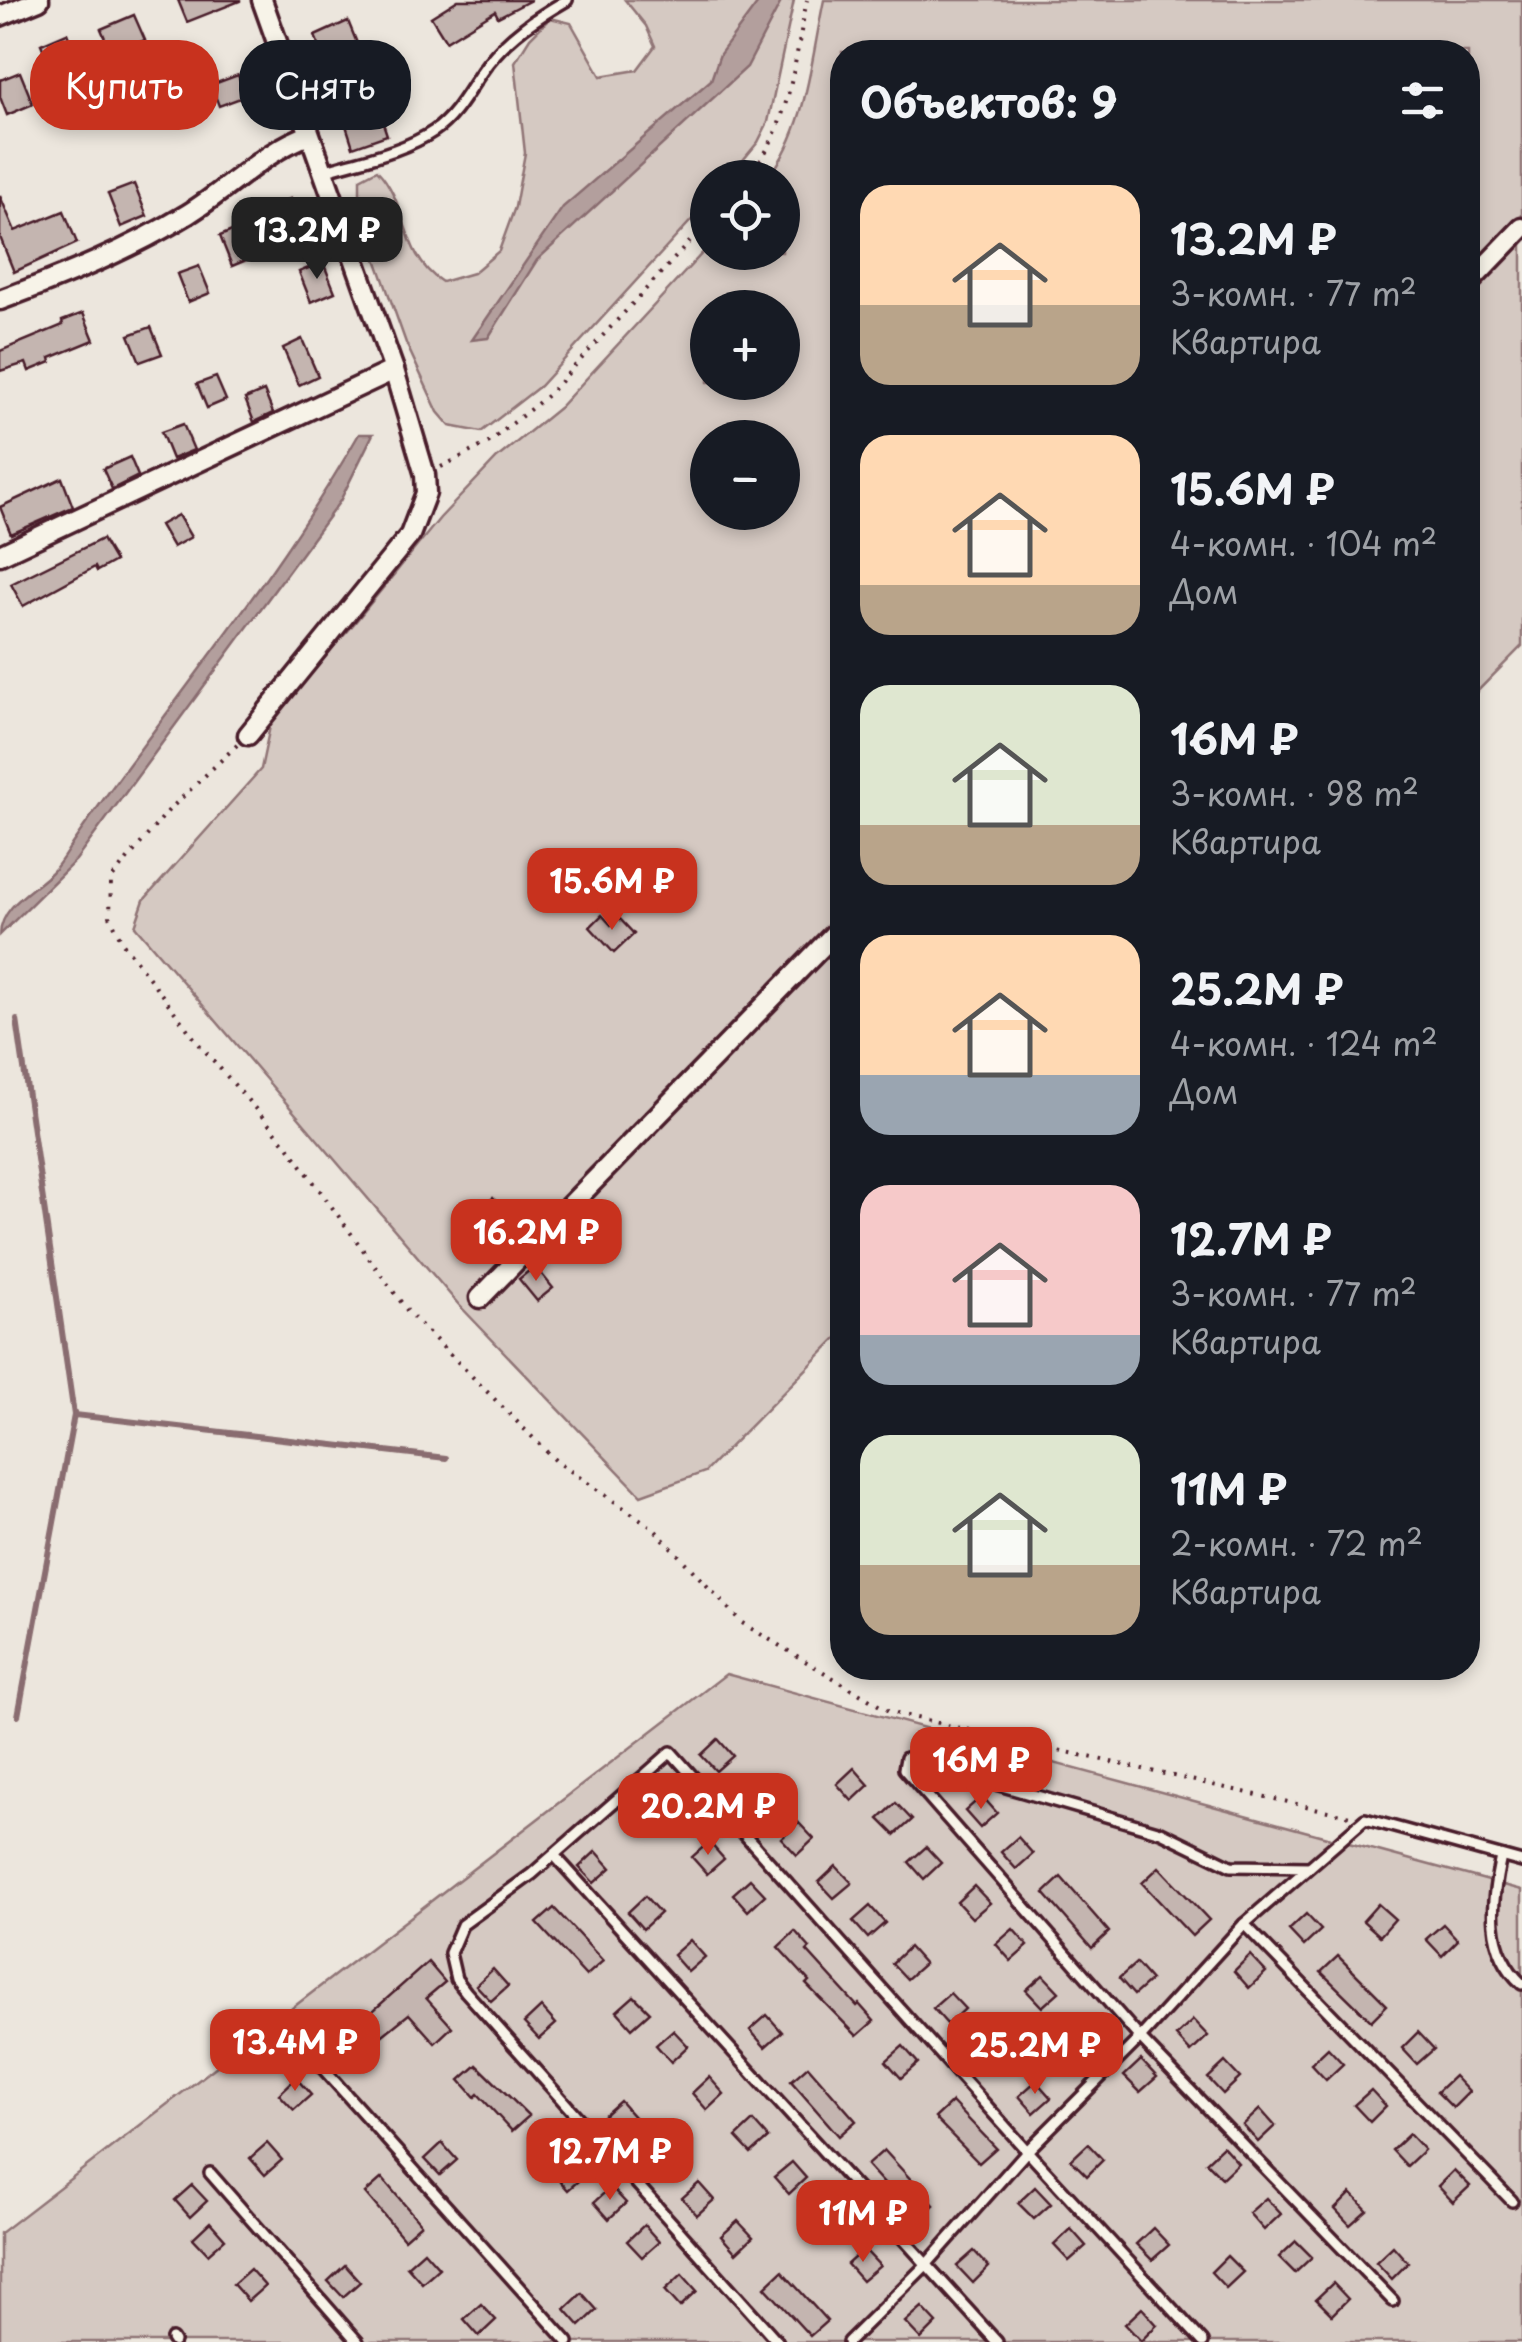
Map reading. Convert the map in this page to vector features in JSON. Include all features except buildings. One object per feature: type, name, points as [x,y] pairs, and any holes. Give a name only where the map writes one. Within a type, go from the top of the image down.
[{"type":"street","points":[[0,16],[39,0]]},
{"type":"street","points":[[248,735],[410,535],[426,484],[394,370],[262,0]]},
{"type":"street","points":[[0,300],[88,267],[172,223],[288,142],[310,135]]},
{"type":"street","points":[[1480,272],[1522,228]]},
{"type":"street","points":[[0,555],[394,370]]},
{"type":"street","points":[[480,1298],[830,938]]},
{"type":"lane","points":[[323,171],[390,150],[435,130],[524,25],[567,0]]},
{"type":"lane","points":[[778,2342],[456,1979],[450,1953],[462,1925],[554,1855],[671,1752],[1203,2342]]},
{"type":"lane","points":[[1309,1867],[1231,1866],[1161,1832],[906,1758],[904,1769],[1140,2038],[1393,2301]]},
{"type":"lane","points":[[848,2342],[1244,1924],[1365,1819],[1522,1862]]},
{"type":"lane","points":[[554,1855],[997,2342]]},
{"type":"lane","points":[[1501,1856],[1493,1893],[1494,1939],[1522,1984]]},
{"type":"lane","points":[[1244,1924],[1512,2201]]},
{"type":"lane","points":[[310,2054],[568,2342]]},
{"type":"lane","points":[[210,2174],[358,2342]]},
{"type":"path","points":[[761,160],[780,126],[807,0]]},
{"type":"path","points":[[426,484],[488,443],[548,395],[690,241]]},
{"type":"path","points":[[248,735],[168,811],[111,879],[110,916],[122,942],[198,1043],[286,1144],[408,1313],[556,1460],[654,1528],[742,1623],[830,1676]]},
{"type":"path","points":[[837,1680],[890,1712],[1365,1819]]},
{"type":"shaded area","points":[[625,0],[794,0],[768,122],[743,160],[690,160],[690,222],[540,386],[481,432],[450,426],[438,412],[406,343],[360,214],[360,179],[377,170],[387,183],[411,243],[428,271],[442,282],[473,273],[499,251],[515,207],[525,153],[515,62],[530,38],[550,18],[571,23],[601,76],[637,70],[655,46],[646,26]]},
{"type":"shaded area","points":[[760,0],[782,0],[747,67],[537,260],[488,338],[472,340],[563,207],[711,80],[720,54]]},
{"type":"shaded area","points":[[824,0],[1522,0],[1522,646],[1480,689],[1480,40],[830,40],[830,1345],[705,1472],[641,1495],[459,1305],[135,926],[144,900],[261,769],[273,712],[348,631],[440,518],[497,458],[560,407],[690,266],[690,270],[800,270],[800,160],[780,160],[800,115]]},
{"type":"shaded area","points":[[359,434],[373,434],[340,501],[76,860],[0,935],[6,915],[58,865],[258,590]]},
{"type":"shaded area","points":[[726,1674],[1522,1890],[1522,2342],[0,2342],[0,2233]]},
{"type":"waterway","points":[[17,1020],[74,1415],[18,1716]]},
{"type":"waterway","points":[[75,1415],[446,1458]]}]
